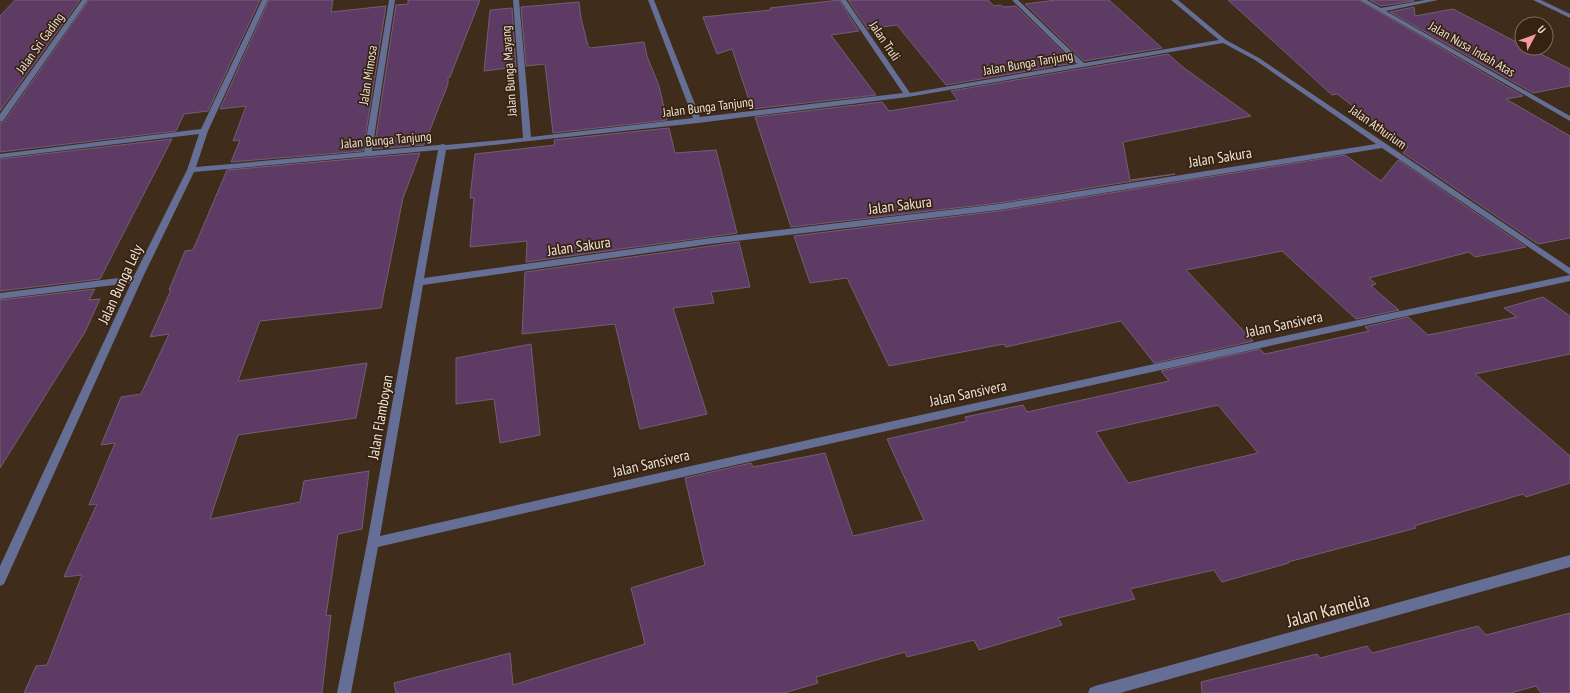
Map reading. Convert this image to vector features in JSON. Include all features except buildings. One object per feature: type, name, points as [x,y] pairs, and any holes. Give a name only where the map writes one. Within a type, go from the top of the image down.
[{"type":"street","name":"Jalan Sri Gading","points":[[0,119],[85,0]]},
{"type":"street","name":"Jalan Bunga Lely","points":[[0,580],[136,279],[191,170],[204,131],[265,0]]},
{"type":"street","name":"Jalan Mimosa","points":[[368,153],[392,0]]},
{"type":"street","name":"Jalan Bunga Mayang","points":[[516,0],[527,140]]},
{"type":"street","points":[[651,0],[698,121]]},
{"type":"street","name":"Jalan Truli","points":[[843,0],[908,95]]},
{"type":"street","points":[[1015,0],[1083,66]]},
{"type":"street","name":"Jalan Athurium","points":[[1174,0],[1224,41],[1257,59],[1570,272]]},
{"type":"street","name":"Jalan Nusa Indah Atas","points":[[1363,0],[1570,119]]},
{"type":"street","points":[[1380,10],[1435,0]]},
{"type":"street","points":[[1536,0],[1570,16]]},
{"type":"street","name":"Jalan Bunga Tanjung","points":[[191,170],[443,146],[527,140],[908,95],[1224,41]]},
{"type":"street","points":[[0,156],[204,131]]},
{"type":"street","name":"Jalan Sakura","points":[[420,282],[710,241],[999,207],[1383,145]]},
{"type":"street","name":"Jalan Flamboyan","points":[[344,693],[373,543],[443,146]]},
{"type":"street","name":"Jalan Sansivera","points":[[373,543],[882,427],[1570,278]]},
{"type":"street","points":[[0,296],[136,279]]},
{"type":"street","name":"Jalan Kamelia","points":[[1095,693],[1570,562]]}]
